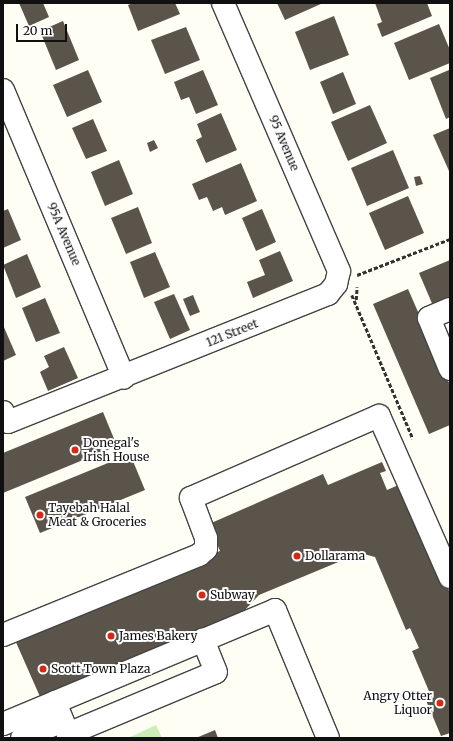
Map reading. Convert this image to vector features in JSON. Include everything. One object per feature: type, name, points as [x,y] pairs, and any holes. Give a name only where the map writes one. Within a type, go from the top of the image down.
[{"type":"street","name":"95 Avenue","points":[[223,3],[339,271],[336,284]]},
{"type":"street","name":"95A Avenue","points":[[3,90],[124,378]]},
{"type":"street","name":"121 Street","points":[[3,412],[8,422],[124,378],[328,294],[336,284]]},
{"type":"street","points":[[450,309],[429,318],[450,368]]},
{"type":"street","points":[[3,635],[199,555],[206,549],[206,538],[191,498],[379,416],[450,577]]},
{"type":"street","points":[[22,738],[59,712],[203,640],[275,610],[328,738]]},
{"type":"street","points":[[59,712],[68,734],[216,672],[203,640]]},
{"type":"street","points":[[3,724],[59,712]]},
{"type":"path","points":[[358,275],[450,240]]},
{"type":"path","points":[[356,302],[413,439]]},
{"type":"green space","points":[[156,725],[162,738],[128,738]]},
{"type":"building","points":[[19,3],[43,3],[49,17],[29,26]]},
{"type":"building","points":[[133,3],[175,3],[180,14],[138,31],[128,5]]},
{"type":"building","points":[[277,3],[323,3],[285,20]]},
{"type":"building","points":[[375,3],[427,3],[432,16],[382,37],[377,24],[382,22]]},
{"type":"building","points":[[334,16],[349,55],[310,70],[295,32]]},
{"type":"building","points":[[63,21],[79,60],[56,70],[40,31]]},
{"type":"building","points":[[439,24],[450,50],[450,63],[409,80],[394,43]]},
{"type":"building","points":[[186,27],[200,60],[165,74],[151,40]]},
{"type":"building","points":[[88,70],[102,102],[67,117],[53,85]]},
{"type":"building","points":[[203,70],[218,105],[196,114],[189,97],[181,100],[174,82]]},
{"type":"building","points":[[449,70],[450,117],[446,119],[430,78]]},
{"type":"building","points":[[343,72],[356,104],[333,114],[320,82]]},
{"type":"building","points":[[370,105],[387,143],[348,161],[331,122]]},
{"type":"building","points":[[221,113],[237,150],[206,163],[196,140],[202,137],[197,124]]},
{"type":"building","points":[[93,119],[107,151],[86,159],[72,128]]},
{"type":"building","points":[[450,128],[450,170],[449,171],[433,135]]},
{"type":"building","points":[[154,140],[158,148],[150,152],[147,143]]},
{"type":"building","points":[[393,150],[409,188],[367,206],[351,168]]},
{"type":"building","points":[[119,160],[133,194],[105,206],[91,172]]},
{"type":"building","points":[[241,163],[257,201],[225,215],[222,207],[213,211],[207,197],[199,200],[192,184]]},
{"type":"building","points":[[420,176],[423,184],[416,186],[414,177]]},
{"type":"building","points":[[408,196],[424,233],[385,250],[369,213]]},
{"type":"building","points":[[138,207],[152,243],[126,254],[111,218]]},
{"type":"building","points":[[8,209],[21,240],[3,248],[3,211]]},
{"type":"building","points":[[262,209],[276,242],[256,251],[242,218]]},
{"type":"building","points":[[280,251],[293,281],[253,298],[247,282],[265,275],[259,260]]},
{"type":"building","points":[[155,252],[170,287],[144,298],[130,262]]},
{"type":"building","points":[[27,254],[41,287],[16,298],[3,265]]},
{"type":"building","points":[[450,260],[450,301],[434,308],[419,273]]},
{"type":"building","points":[[408,289],[450,385],[450,425],[429,434],[373,304]]},
{"type":"building","points":[[174,294],[190,330],[170,339],[154,302]]},
{"type":"building","points":[[193,295],[200,312],[190,316],[183,299]]},
{"type":"building","points":[[45,298],[60,333],[36,342],[22,308]]},
{"type":"building","points":[[3,325],[16,355],[3,361]]},
{"type":"building","points":[[64,347],[78,378],[48,391],[40,372],[49,367],[44,356]]},
{"type":"building","points":[[103,412],[117,446],[3,493],[3,453]]},
{"type":"building","points":[[130,454],[145,490],[40,533],[25,497]]},
{"type":"building","name":"Scott Town Plaza","points":[[382,462],[386,471],[380,473],[387,490],[403,483],[450,593],[450,733],[441,736],[425,698],[431,696],[412,651],[419,648],[410,628],[406,630],[375,557],[360,553],[259,595],[242,613],[41,699],[15,640],[220,551],[209,524],[323,474],[328,485]]},
{"type":"building","points":[[215,730],[218,738],[196,738]]},
{"type":"place","name":"Donegal's Irish House","points":[[75,450]]},
{"type":"place","name":"Tayebah Halal Meat & Groceries","points":[[40,515]]},
{"type":"place","name":"Dollarama","points":[[297,556]]},
{"type":"place","name":"Subway","points":[[202,595]]},
{"type":"place","name":"James Bakery","points":[[111,636]]},
{"type":"place","name":"Scott Town Plaza","points":[[43,669]]},
{"type":"place","name":"Angry Otter Liquor","points":[[440,703]]}]
